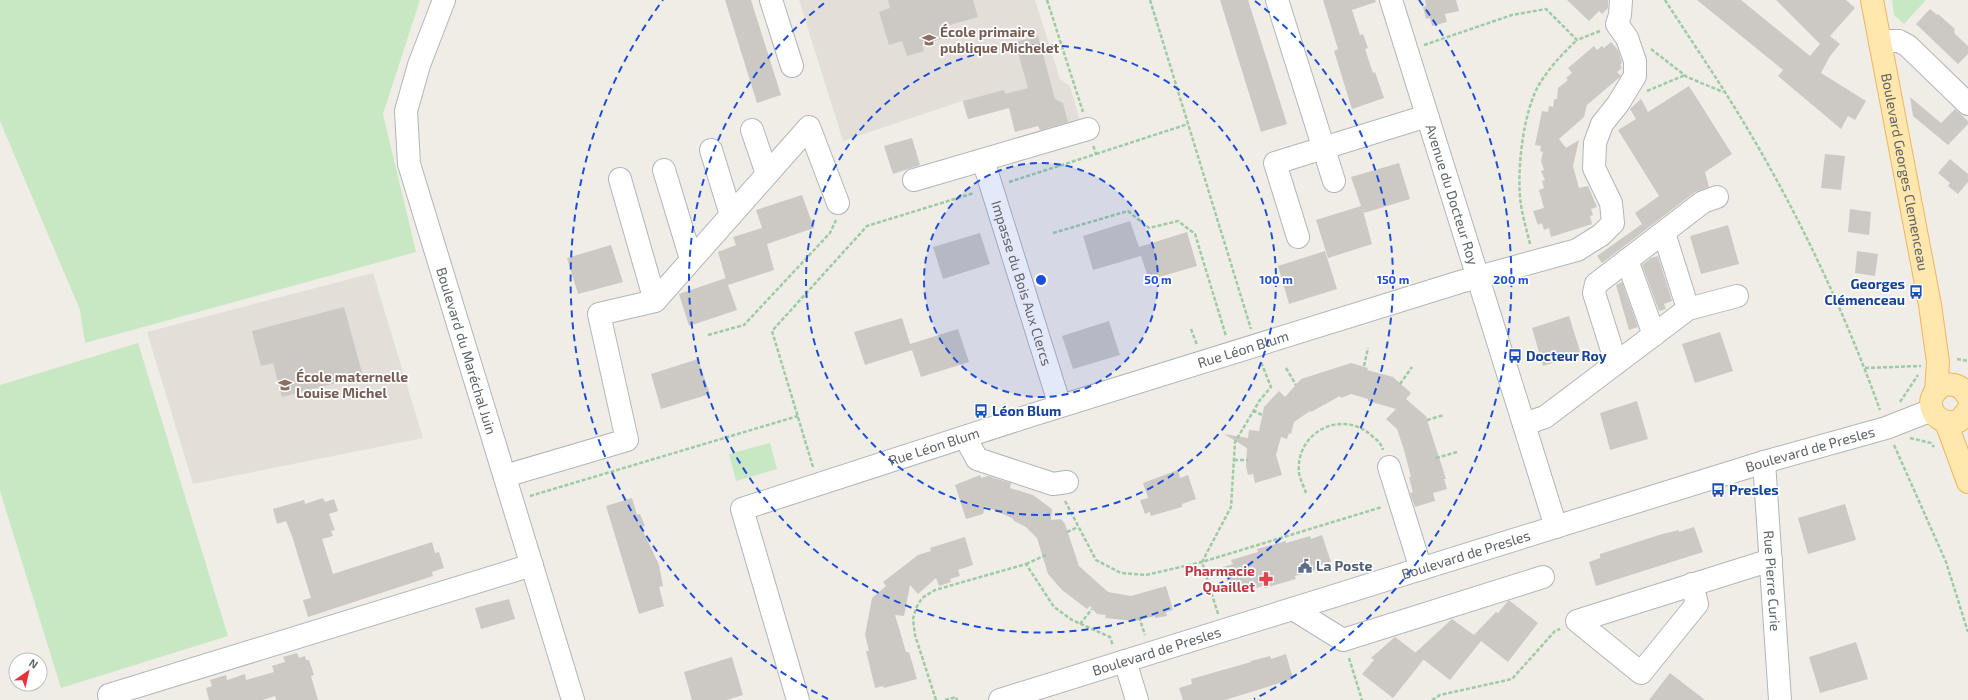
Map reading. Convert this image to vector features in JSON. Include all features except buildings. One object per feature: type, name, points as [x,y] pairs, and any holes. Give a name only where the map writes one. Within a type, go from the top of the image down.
[{"type":"main road","name":"Boulevard Georges Clemenceau","points":[[1872,0],[1927,289],[1948,361]]},
{"type":"main road","points":[[1948,361],[1968,482]]},
{"type":"street","name":"Boulevard du Maréchal Juin","points":[[444,0],[420,65],[406,111],[409,164],[573,700]]},
{"type":"street","points":[[771,0],[792,66]]},
{"type":"street","points":[[1277,0],[1334,181]]},
{"type":"street","name":"Avenue du Docteur Roy","points":[[1390,0],[1556,527]]},
{"type":"street","points":[[1621,0],[1620,15],[1622,32]]},
{"type":"street","name":"Rue Léon Blum","points":[[798,700],[742,509],[1060,406],[1478,277],[1577,250],[1602,235],[1612,223],[1611,203],[1594,168],[1595,143],[1602,124],[1618,104],[1635,76],[1635,61],[1622,32]]},
{"type":"street","points":[[1880,40],[1899,41],[1908,46],[1968,104]]},
{"type":"street","points":[[1298,237],[1275,163],[1427,116]]},
{"type":"street","points":[[504,476],[628,440],[599,314],[655,300],[809,126],[838,203]]},
{"type":"street","points":[[914,180],[1088,129]]},
{"type":"street","points":[[752,130],[767,174]]},
{"type":"street","points":[[711,150],[731,215]]},
{"type":"street","name":"Impasse du Bois Aux Clercs","points":[[982,160],[1060,406]]},
{"type":"street","points":[[664,170],[692,260]]},
{"type":"street","points":[[620,179],[655,300]]},
{"type":"street","points":[[1616,363],[1594,288],[1596,284],[1703,202],[1717,197]]},
{"type":"street","points":[[1664,233],[1688,310]]},
{"type":"street","points":[[1627,260],[1654,335]]},
{"type":"street","points":[[1524,424],[1545,417],[1688,310],[1737,296]]},
{"type":"street","name":"Boulevard de Presles","points":[[1000,700],[1116,655],[1293,609],[1764,462],[1896,431],[1955,402]]},
{"type":"street","points":[[964,437],[977,459],[1060,483]]},
{"type":"street","name":"Rue Pierre Curie","points":[[1764,462],[1780,700]]},
{"type":"street","points":[[1389,467],[1421,569]]},
{"type":"street","points":[[1577,621],[1771,560]]},
{"type":"street","points":[[111,700],[110,694],[532,565]]},
{"type":"street","points":[[1293,609],[1343,640],[1543,577]]},
{"type":"street","points":[[1577,621],[1641,672],[1697,604],[1692,584]]},
{"type":"street","points":[[1116,655],[1137,700]]},
{"type":"path","points":[[1047,0],[1096,154]]},
{"type":"path","points":[[1150,0],[1256,346],[1271,387],[1253,410],[1235,442],[1231,507],[1202,562],[1218,615],[1225,613]]},
{"type":"path","points":[[1665,0],[1747,128],[1836,298],[1865,368],[1896,431],[1946,562],[1968,632]]},
{"type":"path","points":[[1407,51],[1512,15],[1546,8],[1577,40]]},
{"type":"path","points":[[1534,262],[1521,204],[1520,164],[1527,114],[1539,84],[1562,53],[1577,40],[1622,32],[1654,51],[1685,75],[1724,93]]},
{"type":"path","points":[[1630,83],[1644,93],[1685,75]]},
{"type":"path","points":[[819,485],[772,331],[866,226],[991,188],[1188,124]]},
{"type":"path","points":[[708,335],[744,325],[830,233],[836,221],[838,203]]},
{"type":"path","points":[[1053,233],[1128,211],[1149,228],[1178,220],[1195,234],[1231,353]]},
{"type":"path","points":[[1364,366],[1368,348]]},
{"type":"path","points":[[1948,361],[1968,361]]},
{"type":"path","points":[[1865,368],[1923,366],[1897,407]]},
{"type":"path","points":[[1400,384],[1412,367]]},
{"type":"path","points":[[1286,368],[1296,385]]},
{"type":"path","points":[[1253,410],[1262,415]]},
{"type":"path","points":[[1427,420],[1444,415]]},
{"type":"path","points":[[512,502],[798,416]]},
{"type":"path","points":[[1306,493],[1299,473],[1301,455],[1311,436],[1329,425],[1349,423],[1365,429],[1382,445],[1389,467]]},
{"type":"path","points":[[1896,431],[1910,439],[1931,443],[1935,448]]},
{"type":"path","points":[[1436,458],[1456,452]]},
{"type":"path","points":[[1234,460],[1248,460]]},
{"type":"path","points":[[1060,483],[1078,527],[1096,560],[1120,572],[1146,575],[1202,562],[1400,501]]},
{"type":"path","points":[[1067,532],[1078,527]]},
{"type":"path","points":[[936,700],[915,635],[913,619],[916,608],[922,598],[935,590],[1026,564],[1046,554]]},
{"type":"path","points":[[1026,564],[1054,607],[1072,620],[1110,637],[1116,655]]},
{"type":"path","points":[[1080,624],[1092,609]]},
{"type":"path","points":[[1432,700],[1440,695],[1512,679],[1555,631],[1577,621]]},
{"type":"path","points":[[1343,640],[1362,700]]},
{"type":"path","points":[[945,700],[956,696],[957,700]]},
{"type":"shaded area","name":"École primaire publique Michelet","points":[[799,0],[1035,0],[1060,79],[1070,86],[1080,121],[1041,134],[1036,117],[1015,132],[1009,108],[968,119],[962,101],[843,141]]},
{"type":"shaded area","name":"École maternelle Louise Michel","points":[[373,273],[423,438],[193,484],[147,332]]},
{"type":"green space","points":[[0,0],[420,0],[383,114],[416,252],[85,343],[80,310],[0,121]]},
{"type":"green space","points":[[1892,0],[1926,0],[1904,24],[1894,15]]},
{"type":"green space","points":[[138,343],[228,636],[61,688],[0,491],[0,385]]},
{"type":"green space","points":[[770,443],[777,469],[736,481],[729,454]]},
{"type":"place","name":"École primaire publique Michelet","points":[[929,40]]},
{"type":"place","name":"Georges Clémenceau","points":[[1916,292]]},
{"type":"place","name":"Docteur Roy","points":[[1515,356]]},
{"type":"place","name":"École maternelle Louise Michel","points":[[285,385]]},
{"type":"place","name":"Léon Blum","points":[[981,411]]},
{"type":"place","name":"Presles","points":[[1718,490]]},
{"type":"place","name":"La Poste","points":[[1305,566]]},
{"type":"place","name":"Pharmacie Quaillet","points":[[1266,579]]}]
